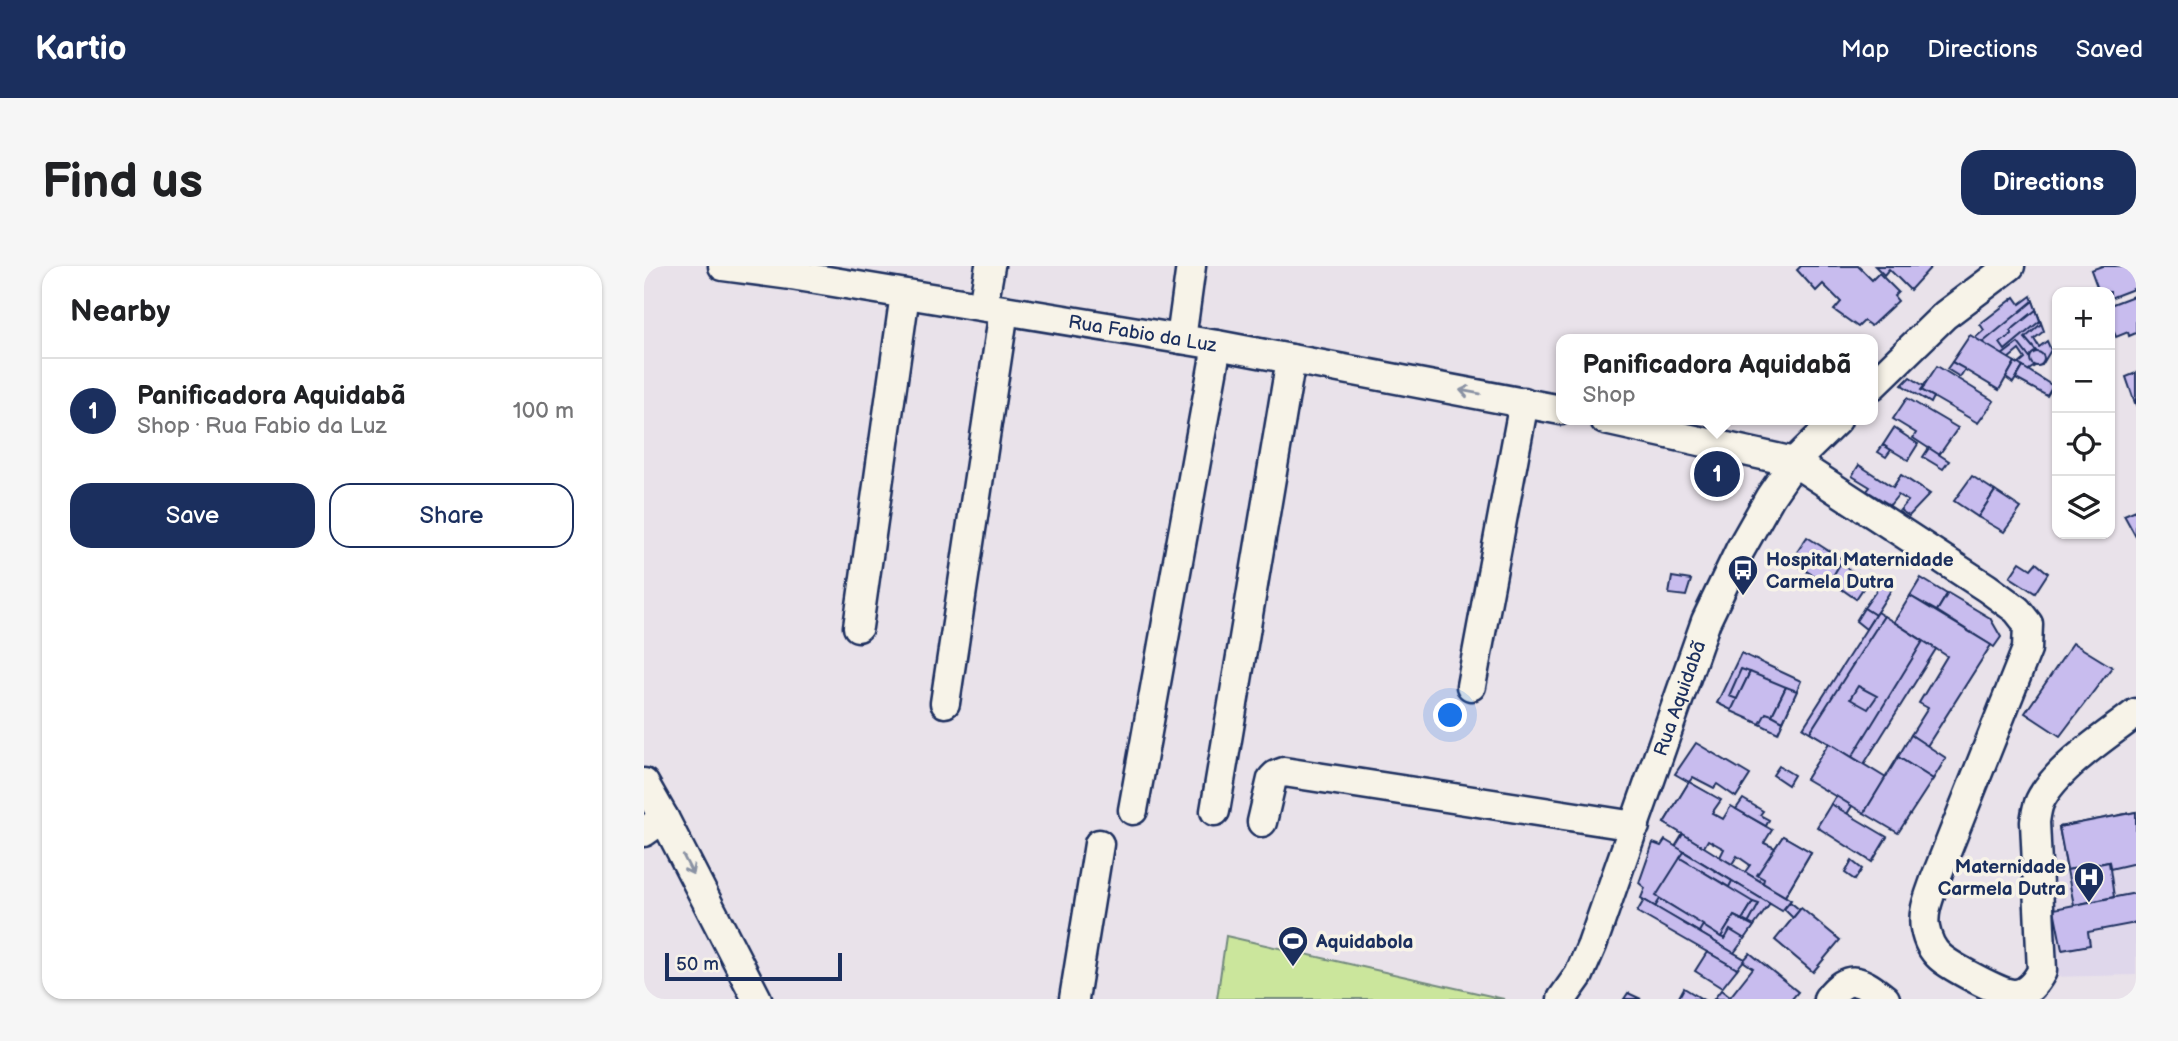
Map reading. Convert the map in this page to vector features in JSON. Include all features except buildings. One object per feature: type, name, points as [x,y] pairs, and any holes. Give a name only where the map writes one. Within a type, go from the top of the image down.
[{"type":"street","name":"Rua Fabio da Luz","points":[[723,266],[792,271],[905,293],[1217,345],[1556,409]]},
{"type":"street","points":[[945,703],[993,308],[990,266]]},
{"type":"street","points":[[1181,339],[1191,266]]},
{"type":"street","points":[[1878,380],[1996,270]]},
{"type":"street","points":[[858,627],[905,293]]},
{"type":"street","points":[[1133,810],[1217,345]]},
{"type":"street","points":[[1215,811],[1291,359]]},
{"type":"street","points":[[1471,686],[1524,402]]},
{"type":"street","points":[[1628,425],[1794,461],[1987,588],[2017,610],[2028,624],[2026,649],[1926,908],[1925,927],[1930,944],[1938,955],[1951,965],[2014,994],[2028,990],[2036,981],[2042,971],[2035,822],[2039,802],[2067,767],[2136,713]]},
{"type":"street","name":"Rua Aquidabã","points":[[1562,999],[1579,975],[1592,946],[1706,621],[1770,496],[1794,461],[1832,425]]},
{"type":"street","points":[[1262,822],[1272,779],[1284,772],[1635,826]]},
{"type":"street","points":[[644,783],[654,825],[757,999]]},
{"type":"street","points":[[1074,999],[1100,844]]},
{"type":"street","points":[[1828,999],[1842,984],[1852,981],[1861,982],[1885,999]]},
{"type":"shaded area","name":"Maternidade Carmela Dutra","points":[[2136,813],[2136,975],[2048,977],[2038,834]]},
{"type":"green space","name":"Aquidabola","points":[[1226,936],[1504,999],[1217,999]]},
{"type":"place","name":"Panificadora Aquidabã","points":[[1717,474]]},
{"type":"place","name":"Hospital Maternidade Carmela Dutra","points":[[1743,597]]},
{"type":"place","name":"Maternidade Carmela Dutra","points":[[2089,904]]},
{"type":"place","name":"Aquidabola","points":[[1293,968]]}]
